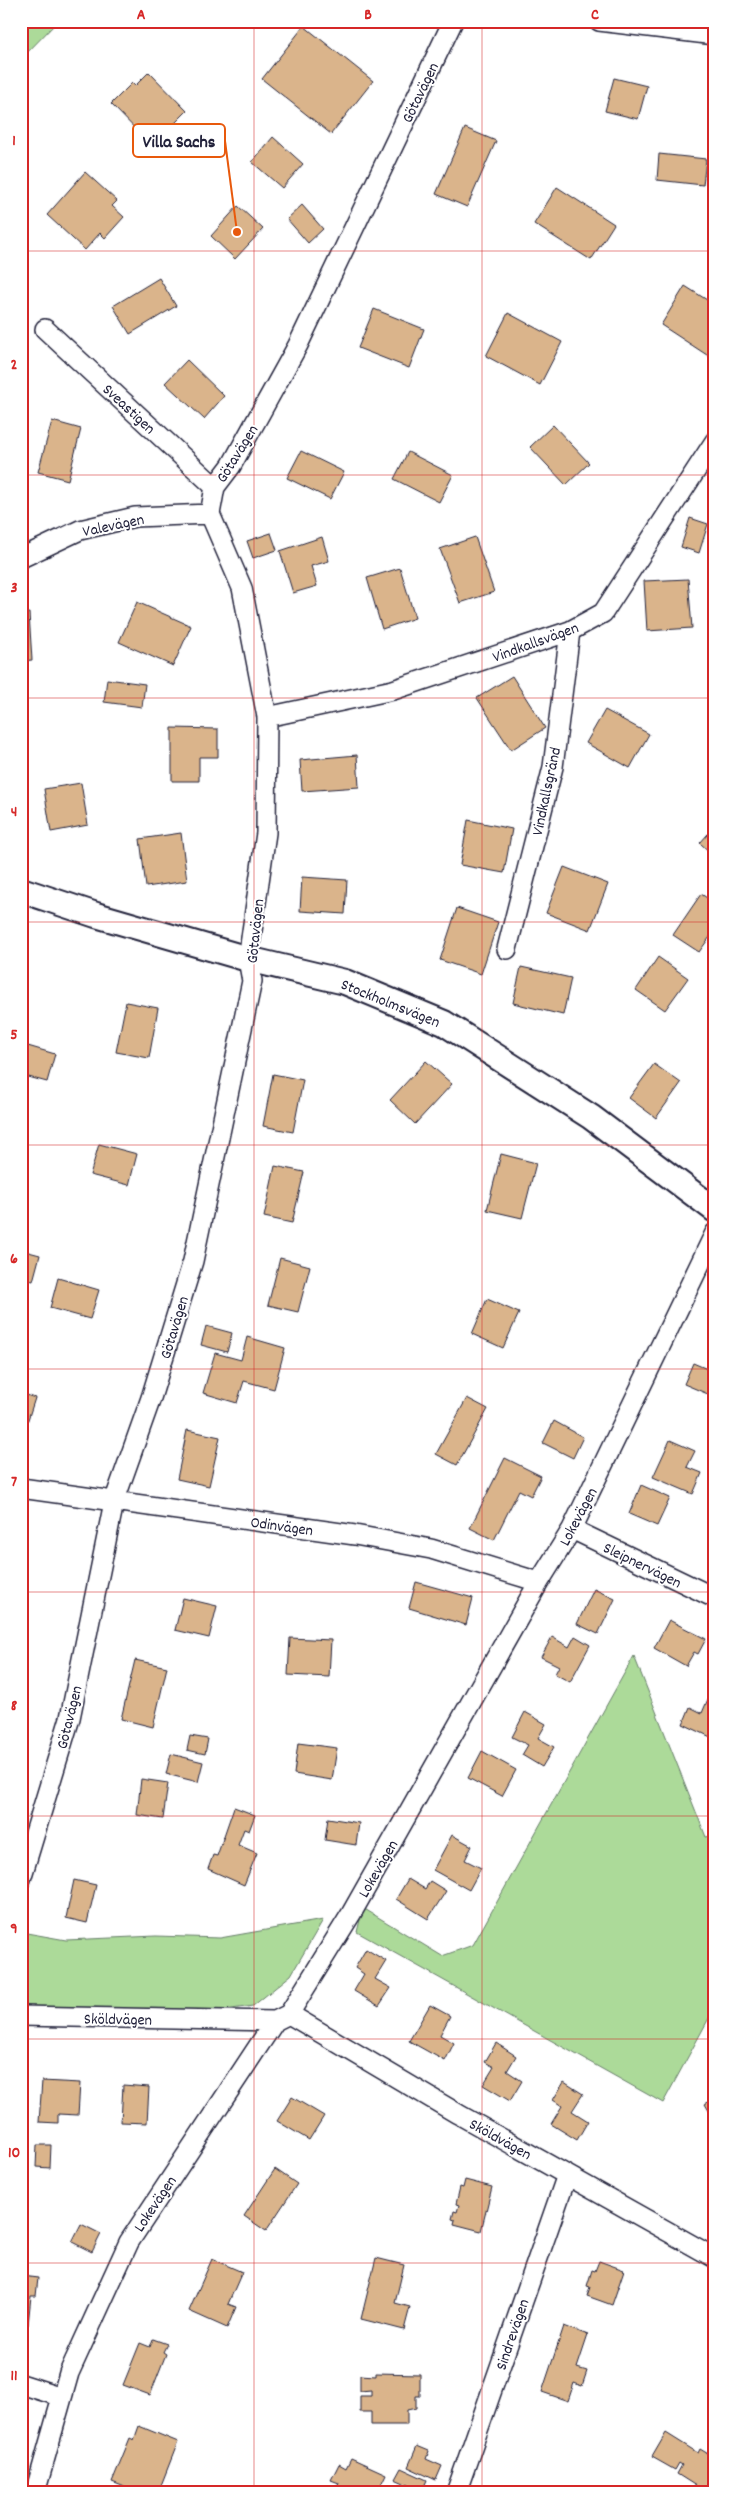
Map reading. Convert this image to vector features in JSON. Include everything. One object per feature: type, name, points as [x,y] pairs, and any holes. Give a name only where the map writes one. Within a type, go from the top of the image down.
[{"type":"street","name":"Götavägen","points":[[21,1879],[70,1718],[114,1502],[151,1398],[193,1260],[252,981],[248,959],[266,833],[267,717],[242,588],[210,514],[214,487],[231,466],[298,345],[453,21]]},
{"type":"street","points":[[599,21],[715,34]]},
{"type":"street","name":"Sveastigen","points":[[45,329],[214,487]]},
{"type":"street","name":"Vindkallsvägen","points":[[267,717],[393,690],[570,630],[603,613],[715,441]]},
{"type":"street","name":"Valevägen","points":[[21,558],[80,530],[135,517],[210,514]]},
{"type":"street","name":"Vindkallsgränd","points":[[507,949],[553,767],[570,630]]},
{"type":"street","name":"Stockholmsvägen","points":[[21,890],[96,915],[248,959],[345,982],[444,1023],[591,1117],[715,1210]]},
{"type":"street","name":"Lokevägen","points":[[35,2493],[69,2373],[129,2242],[351,1914],[539,1582],[572,1529],[715,1233]]},
{"type":"street","name":"Odinvägen","points":[[21,1488],[346,1534],[431,1548],[539,1582]]},
{"type":"street","name":"Sleipnervägen","points":[[572,1529],[715,1598]]},
{"type":"street","name":"Sköldvägen","points":[[21,2016],[282,2018],[715,2258]]},
{"type":"street","name":"Sindrevägen","points":[[456,2493],[567,2175]]},
{"type":"street","points":[[21,2384],[62,2397]]},
{"type":"green space","points":[[21,21],[58,21],[21,59]]},
{"type":"green space","points":[[634,1656],[706,1837],[715,1835],[715,2007],[663,2103],[357,1932],[363,1908],[442,1956],[473,1945]]},
{"type":"green space","points":[[323,1920],[291,1975],[253,2006],[224,2010],[25,2010],[21,2008],[21,1932],[66,1940],[156,1936],[220,1938]]},
{"type":"building","points":[[304,26],[373,81],[331,134],[262,79]]},
{"type":"building","points":[[149,72],[187,111],[152,146],[111,104],[132,83],[135,86]]},
{"type":"building","points":[[614,78],[647,86],[638,119],[605,111]]},
{"type":"building","points":[[465,128],[496,141],[467,207],[436,194]]},
{"type":"building","points":[[273,137],[303,164],[282,188],[252,162]]},
{"type":"building","points":[[659,154],[706,159],[703,185],[657,180]]},
{"type":"building","points":[[85,172],[117,201],[112,206],[124,217],[105,238],[100,233],[85,250],[47,215]]},
{"type":"building","points":[[557,187],[614,224],[591,260],[534,224]]},
{"type":"building","points":[[302,205],[323,229],[308,243],[287,219]]},
{"type":"building","points":[[238,206],[263,229],[235,259],[211,236]]},
{"type":"building","points":[[159,278],[176,306],[130,334],[113,306]]},
{"type":"building","points":[[685,286],[715,305],[715,350],[710,357],[661,325]]},
{"type":"building","points":[[374,309],[424,329],[409,368],[358,348]]},
{"type":"building","points":[[508,313],[562,342],[540,385],[486,356]]},
{"type":"building","points":[[187,360],[224,396],[204,419],[165,383]]},
{"type":"building","points":[[52,421],[81,429],[68,480],[38,472]]},
{"type":"building","points":[[553,425],[589,463],[566,485],[530,447]]},
{"type":"building","points":[[301,451],[344,472],[330,499],[287,478]]},
{"type":"building","points":[[408,452],[453,475],[439,502],[394,479]]},
{"type":"building","points":[[690,518],[708,524],[699,553],[681,547]]},
{"type":"building","points":[[271,533],[277,550],[253,558],[247,541]]},
{"type":"building","points":[[322,537],[329,561],[311,566],[317,586],[293,593],[280,551]]},
{"type":"building","points":[[475,537],[494,592],[460,603],[440,549]]},
{"type":"building","points":[[400,568],[415,618],[382,629],[367,578]]},
{"type":"building","points":[[688,579],[692,628],[647,631],[644,581]]},
{"type":"building","points":[[137,602],[191,626],[173,666],[119,642]]},
{"type":"building","points":[[29,613],[32,660],[21,661],[21,614]]},
{"type":"building","points":[[512,676],[545,728],[511,750],[477,698]]},
{"type":"building","points":[[107,679],[145,684],[142,707],[104,702]]},
{"type":"building","points":[[605,710],[649,734],[630,768],[586,743]]},
{"type":"building","points":[[172,728],[218,729],[218,757],[199,757],[199,781],[172,781]]},
{"type":"building","points":[[357,755],[359,787],[302,791],[300,760]]},
{"type":"building","points":[[81,783],[88,825],[51,832],[44,789]]},
{"type":"building","points":[[468,820],[512,829],[504,873],[460,865]]},
{"type":"building","points":[[715,826],[715,857],[700,843]]},
{"type":"building","points":[[181,833],[187,881],[146,887],[140,839]]},
{"type":"building","points":[[564,867],[608,884],[590,930],[546,913]]},
{"type":"building","points":[[302,877],[347,880],[345,914],[300,911]]},
{"type":"building","points":[[701,894],[715,903],[715,930],[699,952],[673,935]]},
{"type":"building","points":[[457,908],[498,922],[481,974],[440,960]]},
{"type":"building","points":[[658,957],[688,978],[665,1010],[636,990]]},
{"type":"building","points":[[521,967],[571,978],[563,1015],[513,1003]]},
{"type":"building","points":[[126,1002],[158,1008],[149,1058],[116,1052]]},
{"type":"building","points":[[21,1044],[55,1054],[47,1082],[21,1075]]},
{"type":"building","points":[[426,1061],[452,1084],[415,1124],[390,1100]]},
{"type":"building","points":[[654,1064],[681,1083],[656,1118],[629,1098]]},
{"type":"building","points":[[273,1074],[303,1080],[293,1132],[263,1126]]},
{"type":"building","points":[[99,1144],[137,1154],[129,1185],[90,1175]]},
{"type":"building","points":[[501,1154],[536,1163],[522,1218],[487,1210]]},
{"type":"building","points":[[275,1166],[304,1172],[292,1223],[264,1217]]},
{"type":"building","points":[[21,1250],[40,1255],[33,1281],[21,1278]]},
{"type":"building","points":[[280,1258],[310,1266],[298,1312],[268,1305]]},
{"type":"building","points":[[58,1278],[99,1290],[90,1319],[50,1308]]},
{"type":"building","points":[[487,1299],[519,1313],[503,1348],[472,1334]]},
{"type":"building","points":[[206,1326],[232,1333],[227,1352],[201,1345]]},
{"type":"building","points":[[247,1337],[285,1348],[274,1389],[244,1381],[237,1403],[203,1393],[215,1353],[241,1360]]},
{"type":"building","points":[[693,1363],[712,1371],[715,1364],[715,1397],[684,1384]]},
{"type":"building","points":[[21,1393],[35,1398],[24,1432],[21,1431]]},
{"type":"building","points":[[467,1398],[488,1409],[457,1465],[436,1454]]},
{"type":"building","points":[[554,1421],[583,1437],[573,1458],[543,1443]]},
{"type":"building","points":[[187,1430],[220,1437],[209,1486],[177,1479]]},
{"type":"building","points":[[670,1440],[695,1451],[687,1467],[702,1473],[693,1494],[653,1477]]},
{"type":"building","points":[[505,1458],[541,1476],[531,1496],[519,1490],[494,1540],[470,1528]]},
{"type":"building","points":[[641,1485],[670,1498],[657,1526],[629,1514]]},
{"type":"building","points":[[416,1582],[473,1598],[466,1625],[409,1608]]},
{"type":"building","points":[[594,1589],[615,1599],[598,1634],[577,1624]]},
{"type":"building","points":[[183,1598],[217,1606],[209,1638],[175,1630]]},
{"type":"building","points":[[669,1620],[706,1639],[698,1654],[694,1652],[686,1666],[654,1648]]},
{"type":"building","points":[[575,1636],[590,1645],[570,1682],[555,1674],[559,1666],[541,1657],[552,1637],[569,1647]]},
{"type":"building","points":[[290,1638],[331,1640],[329,1677],[288,1675]]},
{"type":"building","points":[[135,1660],[167,1667],[153,1727],[121,1719]]},
{"type":"building","points":[[708,1699],[715,1702],[715,1739],[683,1724],[690,1707],[702,1713]]},
{"type":"building","points":[[525,1712],[546,1724],[538,1738],[554,1747],[542,1767],[522,1755],[528,1745],[512,1737]]},
{"type":"building","points":[[190,1736],[208,1739],[205,1754],[187,1750]]},
{"type":"building","points":[[298,1743],[337,1748],[332,1780],[294,1774]]},
{"type":"building","points":[[482,1751],[516,1770],[502,1796],[468,1778]]},
{"type":"building","points":[[171,1754],[203,1762],[198,1782],[166,1774]]},
{"type":"building","points":[[141,1779],[168,1783],[163,1819],[137,1815]]},
{"type":"building","points":[[234,1807],[255,1815],[249,1831],[244,1829],[238,1845],[257,1853],[244,1885],[208,1869],[213,1855],[217,1856]]},
{"type":"building","points":[[328,1818],[359,1823],[356,1845],[325,1840]]},
{"type":"building","points":[[452,1835],[472,1846],[465,1860],[481,1868],[469,1890],[433,1870]]},
{"type":"building","points":[[408,1879],[425,1889],[430,1881],[446,1891],[428,1919],[396,1899]]},
{"type":"building","points":[[74,1880],[96,1885],[87,1923],[66,1918]]},
{"type":"building","points":[[366,1949],[386,1961],[375,1979],[391,1988],[379,2006],[354,1991],[364,1974],[355,1968]]},
{"type":"building","points":[[430,2005],[450,2016],[440,2035],[454,2043],[445,2061],[409,2041]]},
{"type":"building","points":[[496,2043],[516,2056],[507,2071],[522,2081],[510,2101],[483,2085],[494,2067],[485,2062]]},
{"type":"building","points":[[42,2081],[80,2083],[78,2115],[58,2114],[58,2123],[39,2122]]},
{"type":"building","points":[[564,2082],[583,2094],[572,2111],[588,2121],[577,2140],[551,2124],[562,2106],[553,2100]]},
{"type":"building","points":[[123,2085],[149,2087],[147,2123],[121,2122]]},
{"type":"building","points":[[292,2097],[324,2116],[309,2140],[277,2121]]},
{"type":"building","points":[[715,2098],[715,2121],[705,2104]]},
{"type":"building","points":[[37,2145],[51,2145],[50,2168],[36,2167]]},
{"type":"building","points":[[275,2169],[297,2184],[266,2231],[244,2216]]},
{"type":"building","points":[[465,2180],[492,2187],[481,2231],[454,2224],[455,2220],[452,2219],[454,2211],[457,2212],[459,2205],[456,2204],[460,2187],[463,2188]]},
{"type":"building","points":[[81,2224],[101,2234],[92,2252],[72,2242]]},
{"type":"building","points":[[376,2258],[404,2265],[395,2303],[410,2307],[404,2330],[361,2319]]},
{"type":"building","points":[[212,2259],[242,2272],[228,2304],[236,2307],[227,2328],[189,2311]]},
{"type":"building","points":[[599,2261],[624,2270],[612,2305],[587,2296],[590,2287],[587,2286],[592,2270],[595,2271]]},
{"type":"building","points":[[21,2276],[38,2278],[36,2296],[31,2296],[28,2325],[21,2324]]},
{"type":"building","points":[[564,2326],[588,2335],[577,2368],[587,2371],[582,2386],[574,2383],[568,2401],[542,2392]]},
{"type":"building","points":[[153,2339],[167,2344],[163,2352],[166,2354],[150,2395],[123,2385],[140,2343],[150,2347]]},
{"type":"building","points":[[376,2373],[420,2374],[420,2396],[416,2396],[416,2408],[407,2410],[407,2425],[371,2425],[371,2412],[360,2412],[360,2396],[371,2396],[371,2390],[360,2391],[360,2375],[376,2376]]},
{"type":"building","points":[[139,2426],[178,2442],[158,2493],[140,2493],[112,2482],[130,2438],[134,2440]]},
{"type":"building","points":[[666,2433],[698,2453],[700,2449],[715,2458],[715,2488],[712,2493],[707,2493],[677,2474],[682,2465],[679,2463],[675,2470],[652,2457]]},
{"type":"building","points":[[417,2446],[429,2451],[426,2459],[442,2466],[436,2480],[408,2467]]},
{"type":"building","points":[[351,2458],[386,2474],[377,2493],[335,2493],[339,2483],[331,2480],[339,2464],[346,2468]]},
{"type":"building","points":[[401,2468],[427,2480],[422,2491],[395,2479]]},
{"type":"place","name":"Villa Sachs","points":[[237,232]]}]
